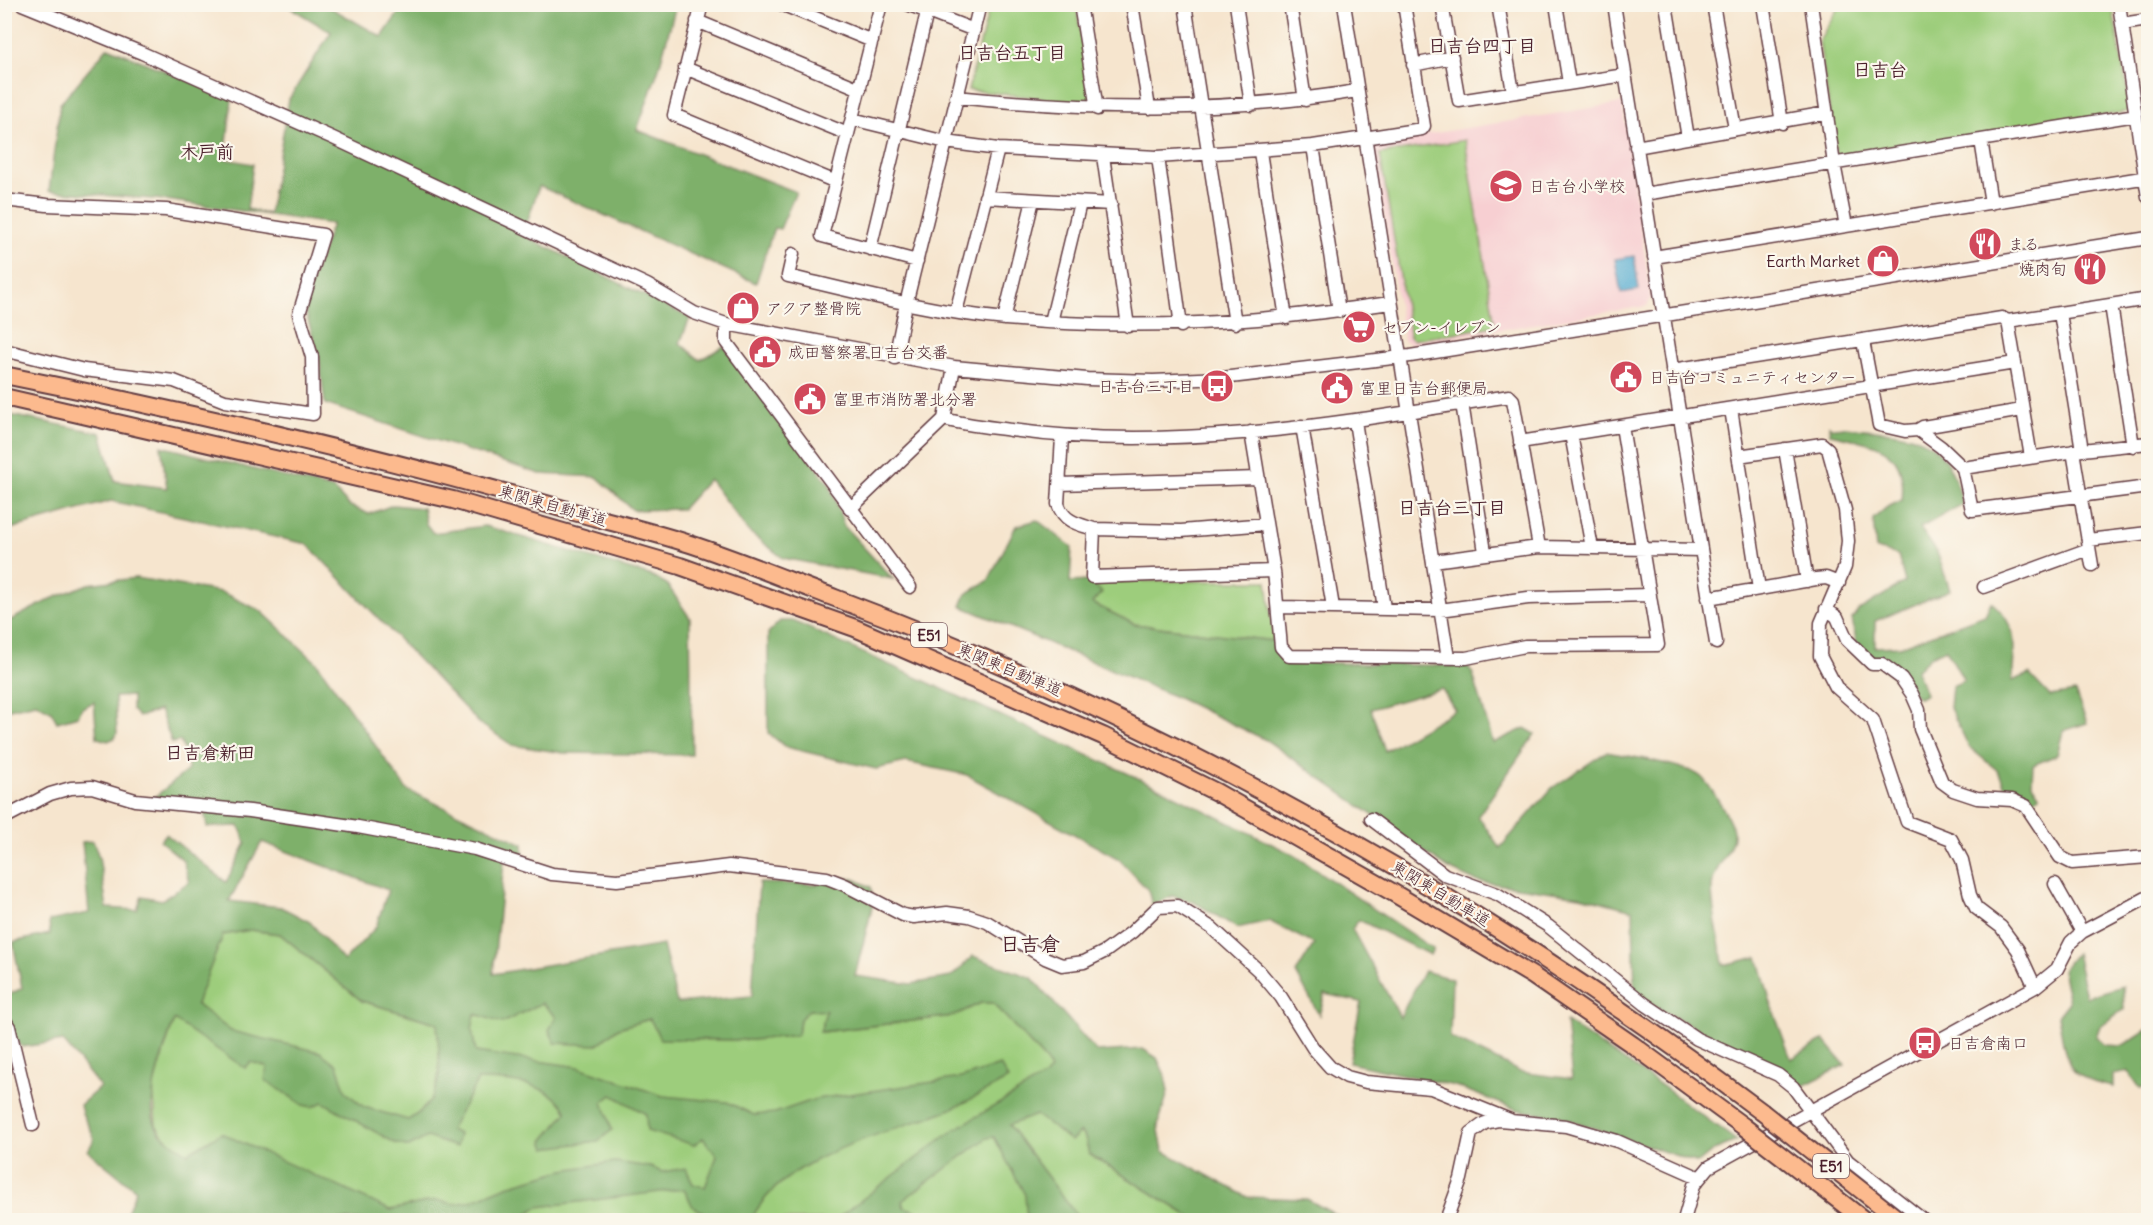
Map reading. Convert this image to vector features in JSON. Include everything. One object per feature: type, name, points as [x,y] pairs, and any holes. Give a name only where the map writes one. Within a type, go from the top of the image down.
[{"type":"highway","name":"東関東自動車道","points":[[4,375],[251,426],[475,483],[690,544],[886,617],[1112,714],[1225,771],[1474,911],[1650,1030],[1762,1112],[1899,1221]]},
{"type":"highway","name":"東関東自動車道","points":[[4,397],[453,500],[680,566],[855,628],[1103,736],[1216,792],[1401,897],[1533,976],[1633,1045],[1743,1126],[1864,1221]]},
{"type":"street","points":[[4,12],[6,4]]},
{"type":"street","points":[[22,4],[142,53],[333,138],[647,285],[694,313],[726,324],[895,358],[954,367],[1065,378],[1153,381],[1290,372],[1399,358],[2148,238]]},
{"type":"street","points":[[702,4],[674,115],[836,182]]},
{"type":"street","points":[[781,4],[872,42]]},
{"type":"street","points":[[882,4],[822,236],[917,261]]},
{"type":"street","points":[[907,4],[928,9],[974,30]]},
{"type":"street","points":[[895,358],[906,304],[980,4]]},
{"type":"street","points":[[1080,4],[1096,109]]},
{"type":"street","points":[[1132,4],[1149,108]]},
{"type":"street","points":[[1185,4],[1235,323]]},
{"type":"street","points":[[1236,4],[1251,105]]},
{"type":"street","points":[[1290,4],[1305,100]]},
{"type":"street","points":[[1344,4],[1448,658]]},
{"type":"street","points":[[852,119],[946,142],[998,149],[1158,157],[1260,152],[1422,129],[1424,126],[1404,4]]},
{"type":"street","points":[[1442,4],[1459,101],[1625,75]]},
{"type":"street","points":[[1498,4],[1514,92]]},
{"type":"street","points":[[1556,4],[1569,83]]},
{"type":"street","points":[[1614,4],[1716,643]]},
{"type":"street","points":[[1666,4],[1688,138]]},
{"type":"street","points":[[1713,4],[1735,129]]},
{"type":"street","points":[[1763,4],[1782,123]]},
{"type":"street","points":[[1810,4],[1834,164],[1846,226]]},
{"type":"street","points":[[2119,4],[2147,178],[2148,197]]},
{"type":"street","points":[[870,249],[928,9]]},
{"type":"street","points":[[2122,24],[2148,20]]},
{"type":"street","points":[[697,21],[860,89]]},
{"type":"street","points":[[1413,65],[1452,57]]},
{"type":"street","points":[[685,68],[848,134]]},
{"type":"street","points":[[956,97],[1096,109],[1251,105],[1305,100],[1357,91]]},
{"type":"street","points":[[1636,147],[1782,123],[1827,113]]},
{"type":"street","points":[[1644,194],[2136,115]]},
{"type":"street","points":[[1981,140],[1991,203]]},
{"type":"street","points":[[1313,146],[1339,311]]},
{"type":"street","points":[[956,312],[998,149]]},
{"type":"street","points":[[1260,152],[1286,318]]},
{"type":"street","points":[[1103,156],[1128,326]]},
{"type":"street","points":[[1158,157],[1181,326]]},
{"type":"street","points":[[1654,257],[2147,178]]},
{"type":"street","points":[[985,197],[1111,204]]},
{"type":"street","points":[[4,200],[58,206],[166,210],[323,235],[299,314],[312,357],[313,414],[225,401],[174,381],[84,370],[4,350]]},
{"type":"street","points":[[1005,319],[1034,200]]},
{"type":"street","points":[[1051,322],[1080,202]]},
{"type":"street","points":[[793,254],[788,276],[906,304],[1005,319],[1128,326],[1181,326],[1286,318],[1390,303]]},
{"type":"street","points":[[1672,370],[2002,318],[2008,321],[2148,299]]},
{"type":"street","points":[[2111,304],[2133,446]]},
{"type":"street","points":[[2060,313],[2078,450],[2080,495],[2092,565]]},
{"type":"street","points":[[2008,321],[2031,457]]},
{"type":"street","points":[[726,324],[726,342],[910,588]]},
{"type":"street","points":[[1863,341],[1879,425],[1905,431],[1918,430],[1923,427],[2022,410]]},
{"type":"street","points":[[1520,442],[2015,363]]},
{"type":"street","points":[[850,509],[944,419],[954,367]]},
{"type":"street","points":[[944,419],[1062,437],[1158,439],[1355,421],[1509,396],[1513,400],[1539,546]]},
{"type":"street","points":[[1462,403],[1485,552]]},
{"type":"street","points":[[1731,409],[1759,589]]},
{"type":"street","points":[[1355,421],[1384,608]]},
{"type":"street","points":[[1302,426],[1333,607]]},
{"type":"street","points":[[1251,432],[1274,571],[1281,647],[1288,656],[1466,658],[1525,646],[1658,645],[1623,426]]},
{"type":"street","points":[[1918,430],[1964,468],[1972,510],[2080,495],[2089,497],[2148,487]]},
{"type":"street","points":[[1571,434],[1592,548]]},
{"type":"street","points":[[1062,437],[1058,504],[1061,514],[1070,521],[1094,529],[1181,531],[1266,524]]},
{"type":"street","points":[[1964,468],[2078,450],[2148,443]]},
{"type":"street","points":[[1738,456],[1822,444],[1828,449],[1840,489],[1847,527],[1848,551],[1839,583],[1826,609],[1819,632],[1823,664],[1836,687],[1873,720],[1907,822],[1951,839],[1962,860],[1970,895],[1976,908],[2001,927],[2018,950],[2035,987]]},
{"type":"street","points":[[1785,449],[1807,581]]},
{"type":"street","points":[[1060,484],[1258,478]]},
{"type":"street","points":[[1094,529],[1092,577],[1274,571]]},
{"type":"street","points":[[1984,587],[2088,545],[2148,533]]},
{"type":"street","points":[[1432,561],[1539,546],[1701,550]]},
{"type":"street","points":[[1708,598],[1826,578],[1839,583]]},
{"type":"street","points":[[1279,607],[1440,610],[1528,598],[1650,595]]},
{"type":"street","points":[[1826,609],[1837,617],[1847,640],[1872,664],[1882,664],[1901,678],[1912,694],[1919,710],[1920,729],[1942,782],[1953,790],[1977,798],[2012,800],[2026,806],[2060,857],[2072,862],[2148,858]]},
{"type":"street","points":[[4,818],[50,794],[71,788],[92,787],[135,801],[250,811],[358,826],[475,849],[552,874],[617,880],[729,867],[827,879],[845,885],[903,915],[914,917],[947,913],[969,916],[987,922],[1045,958],[1062,964],[1084,962],[1106,951],[1158,907],[1177,906],[1212,928],[1259,971],[1281,997],[1313,1048],[1330,1067],[1347,1077],[1366,1082],[1431,1088],[1510,1120]]},
{"type":"street","points":[[1371,819],[1445,875],[1497,894],[1548,926],[1645,1004],[1697,1039],[1778,1075],[1793,1087],[1848,1161],[1923,1221]]},
{"type":"street","points":[[2055,884],[2082,932]]},
{"type":"street","points":[[1684,1221],[1689,1195],[1698,1177],[1720,1160],[1745,1149],[1809,1109],[1943,1039],[2035,987],[2057,969],[2071,942],[2082,932],[2148,897]]},
{"type":"street","points":[[4,1019],[10,1053],[33,1125]]},
{"type":"street","points":[[1446,1221],[1461,1179],[1471,1133],[1485,1123],[1510,1120],[1583,1130],[1683,1167],[1698,1177]]},
{"type":"shaded area","name":"日吉台小学校","points":[[1622,103],[1651,298],[1647,306],[1411,344],[1404,340],[1373,143]]},
{"type":"green space","points":[[286,5],[326,5],[382,37],[404,5],[676,5],[659,68],[637,130],[796,192],[780,229],[774,228],[756,283],[539,186],[523,235],[690,318],[680,343],[700,360],[724,346],[830,485],[844,526],[893,579],[783,558],[748,531],[709,479],[682,509],[633,510],[597,477],[540,474],[325,404],[319,356],[303,304],[332,224],[166,200],[49,191],[60,104],[108,47],[232,99],[225,159],[253,164],[247,209],[269,214],[289,99],[331,32]]},
{"type":"green space","points":[[990,5],[1076,5],[1093,104],[968,90]]},
{"type":"green space","points":[[1840,5],[2112,5],[2131,111],[1837,160],[1819,41]]},
{"type":"green space","points":[[1465,140],[1495,326],[1413,340],[1410,337],[1380,154]]},
{"type":"green space","points":[[5,414],[101,433],[115,481],[167,488],[161,446],[333,489],[350,506],[369,514],[393,505],[423,508],[426,524],[433,533],[485,526],[652,576],[667,584],[690,618],[692,755],[564,753],[512,745],[479,723],[307,544],[111,501],[10,529],[5,534]]},
{"type":"green space","points":[[1829,425],[1833,428],[1846,427],[1907,435],[1922,440],[1946,461],[1963,504],[1920,528],[1937,552],[1950,590],[1875,621],[1875,647],[1901,646],[1985,615],[1991,602],[2007,620],[2011,629],[2014,648],[2012,681],[2029,674],[2050,696],[2075,692],[2087,723],[2063,731],[2057,755],[2033,765],[2032,784],[2040,796],[2029,802],[2021,797],[2009,795],[1998,771],[1969,747],[1950,708],[1952,686],[1964,681],[1946,649],[1932,655],[1916,671],[1926,694],[1919,698],[1857,646],[1852,619],[1859,610],[1905,582],[1898,555],[1876,549],[1873,519],[1886,508],[1902,500],[1902,482],[1899,468],[1884,450],[1860,441],[1830,434]]},
{"type":"green space","points":[[1037,520],[1072,547],[1070,582],[1088,581],[1102,592],[1092,603],[1134,624],[1274,641],[1286,662],[1467,666],[1473,674],[1493,743],[1525,728],[1535,734],[1478,816],[1500,848],[1552,788],[1606,752],[1669,765],[1700,776],[1719,802],[1733,831],[1731,845],[1716,872],[1712,887],[1723,965],[1758,957],[1772,1007],[1791,1059],[1824,1040],[1845,1065],[1803,1086],[1785,1073],[1635,997],[1633,910],[1580,896],[1475,881],[1449,869],[1266,740],[1178,698],[961,606],[966,594],[988,581],[1016,526]],"holes":[[[1442,689],[1455,710],[1385,751],[1371,709]]]},
{"type":"green space","points":[[136,578],[221,592],[261,611],[317,663],[407,790],[523,844],[523,854],[505,852],[493,974],[663,945],[677,1003],[752,996],[759,883],[820,884],[833,877],[854,879],[871,887],[873,904],[855,976],[911,984],[951,977],[973,956],[1032,978],[1097,1052],[1143,1049],[1157,1058],[1165,1075],[1168,1092],[1158,1125],[1163,1151],[1247,1197],[1307,1199],[1345,1220],[1195,1220],[1089,1154],[1085,1137],[1080,1132],[1071,1141],[1036,1115],[1009,1125],[1080,1220],[1027,1220],[1025,1195],[994,1137],[987,1138],[902,1201],[904,1207],[931,1216],[934,1220],[835,1220],[955,1129],[1044,1077],[1050,1070],[1046,1061],[993,1003],[981,1003],[953,1016],[820,1032],[826,1011],[809,1010],[800,1019],[798,1035],[752,1040],[660,1039],[650,1019],[618,1028],[597,1045],[555,1043],[549,1030],[556,1017],[542,1003],[502,1023],[475,1014],[472,1030],[476,1052],[579,1067],[663,1096],[727,1102],[754,1115],[775,1113],[816,1099],[961,1078],[1000,1065],[1008,1079],[951,1109],[868,1138],[811,1162],[787,1178],[766,1197],[751,1220],[702,1220],[706,1216],[704,1212],[693,1207],[684,1189],[538,1207],[517,1220],[124,1220],[136,1190],[88,1151],[94,1139],[80,1105],[100,1087],[63,1041],[22,1047],[5,1024],[5,1015],[8,1012],[5,997],[22,988],[13,942],[50,934],[49,921],[89,913],[82,842],[93,841],[99,857],[107,908],[137,910],[142,896],[162,900],[189,882],[183,860],[160,841],[166,834],[226,882],[246,843],[239,826],[207,827],[203,804],[151,800],[188,770],[188,760],[180,741],[172,743],[160,710],[139,717],[132,710],[132,696],[115,697],[117,733],[115,738],[108,741],[97,738],[94,702],[82,708],[78,716],[57,722],[51,711],[36,703],[5,710],[5,623],[51,599],[88,584]],"holes":[[[262,842],[388,890],[376,927],[344,961],[310,922],[281,907],[229,901]],[[250,930],[280,934],[362,1001],[437,1023],[438,1078],[430,1101],[408,1120],[364,1107],[346,1092],[337,1065],[320,1052],[231,1031],[196,1004],[223,935]],[[174,1020],[245,1068],[251,1062],[267,1067],[265,1080],[303,1105],[312,1107],[323,1102],[395,1143],[409,1147],[427,1137],[456,1147],[459,1134],[450,1130],[478,1080],[528,1085],[550,1094],[560,1102],[567,1112],[543,1141],[546,1148],[598,1141],[612,1130],[603,1102],[612,1095],[646,1114],[647,1131],[694,1145],[703,1138],[717,1156],[705,1187],[693,1184],[686,1168],[662,1172],[650,1167],[615,1162],[563,1170],[507,1186],[471,1201],[455,1204],[436,1200],[390,1210],[221,1133],[188,1153],[175,1145],[159,1131],[153,1114],[152,1101],[161,1058]]]},
{"type":"green space","points":[[1088,581],[1267,581],[1274,641],[1134,624],[1092,603]]},
{"type":"green space","points":[[780,621],[793,621],[1162,789],[1294,855],[1433,949],[1430,955],[1359,920],[1352,929],[1400,1017],[1424,971],[1452,979],[1450,1037],[1520,1072],[1572,1079],[1566,1022],[1661,1085],[1737,1141],[1714,1150],[1698,1163],[1561,1117],[1518,1110],[1455,1086],[1349,1063],[1361,1002],[1325,994],[1319,1015],[1296,973],[1314,944],[1269,921],[1237,928],[1194,902],[1172,896],[1152,905],[1148,890],[1119,859],[967,775],[906,762],[876,769],[786,747],[768,733],[768,633]]},
{"type":"green space","points":[[250,930],[280,934],[362,1001],[436,1023],[438,1009],[521,1014],[542,1002],[556,1017],[597,1045],[618,1028],[650,1019],[661,1039],[752,1040],[798,1035],[800,1019],[808,1010],[827,1010],[821,1032],[953,1016],[981,1003],[993,1003],[1046,1061],[1079,1132],[1085,1137],[1089,1154],[1195,1220],[170,1220],[166,1140],[156,1125],[153,1086],[174,1020],[196,1003],[223,935]]},
{"type":"green space","points":[[2076,953],[2086,997],[2123,986],[2124,1009],[2100,1026],[2096,1037],[2105,1045],[2122,1046],[2148,1029],[2148,1088],[2140,1088],[2129,1072],[2113,1075],[2113,1087],[2085,1078],[2070,1065],[2063,1044],[2058,1016],[2069,1002],[2062,970]]},
{"type":"water","points":[[1634,256],[1639,290],[1621,293],[1615,259]]},
{"type":"place","name":"日吉台小学校","points":[[1506,186]]},
{"type":"place","name":"まる","points":[[1985,244]]},
{"type":"place","name":"Earth Market","points":[[1883,261]]},
{"type":"place","name":"焼肉旬","points":[[2090,269]]},
{"type":"place","name":"アクア整骨院","points":[[743,308]]},
{"type":"place","name":"セブン-イレブン","points":[[1359,327]]},
{"type":"place","name":"成田警察署日吉台交番","points":[[765,352]]},
{"type":"place","name":"日吉台コミュニティセンター","points":[[1626,377]]},
{"type":"place","name":"日吉台三丁目","points":[[1217,386]]},
{"type":"place","name":"富里日吉台郵便局","points":[[1337,388]]},
{"type":"place","name":"富里市消防署北分署","points":[[810,399]]},
{"type":"place","name":"日吉倉南口","points":[[1925,1043]]},
{"type":"district","name":"日吉台四丁目","points":[[1482,45]]},
{"type":"district","name":"日吉台五丁目","points":[[1012,52]]},
{"type":"district","name":"日吉台","points":[[1880,69]]},
{"type":"district","name":"木戸前","points":[[207,151]]},
{"type":"district","name":"日吉台三丁目","points":[[1452,507]]},
{"type":"district","name":"日吉倉新田","points":[[210,752]]},
{"type":"district","name":"日吉倉","points":[[1030,943]]}]
